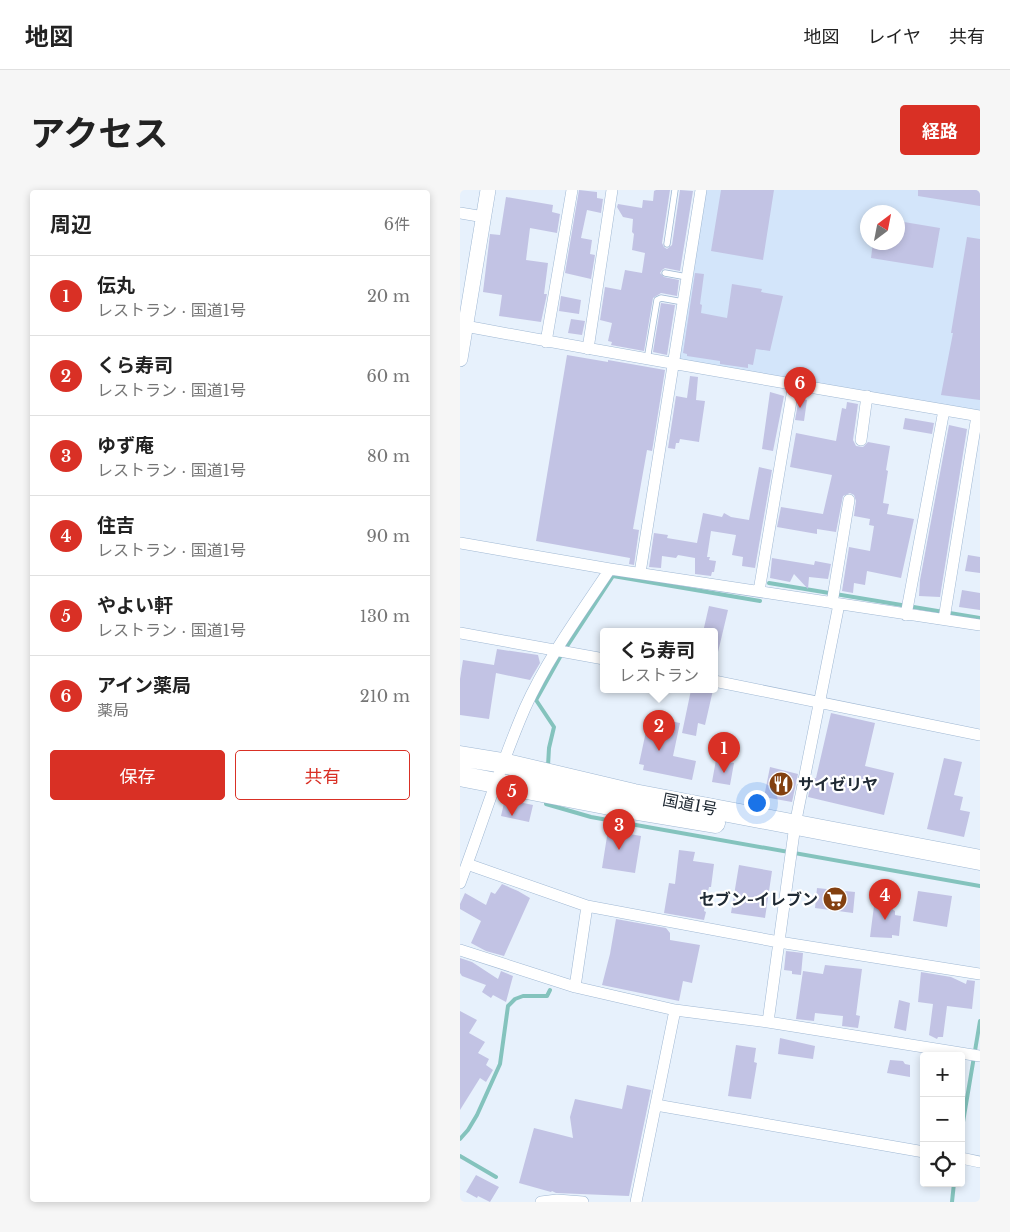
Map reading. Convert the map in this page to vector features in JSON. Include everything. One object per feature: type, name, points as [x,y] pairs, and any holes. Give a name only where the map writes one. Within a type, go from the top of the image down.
[{"type":"highway","name":"国道1号","points":[[460,756],[503,763],[980,874]]},
{"type":"highway","name":"国道1号","points":[[460,776],[626,808],[794,831],[980,860]]},
{"type":"street","points":[[460,359],[488,190]]},
{"type":"street","points":[[546,342],[572,190]]},
{"type":"street","points":[[588,349],[612,190]]},
{"type":"street","points":[[640,573],[701,190]]},
{"type":"street","points":[[460,213],[484,217]]},
{"type":"street","points":[[465,326],[672,365],[794,383],[978,416],[944,619]]},
{"type":"street","points":[[759,591],[794,383]]},
{"type":"street","points":[[861,440],[867,396]]},
{"type":"street","points":[[906,615],[944,410]]},
{"type":"street","points":[[768,1022],[794,831],[820,703],[836,603],[849,500]]},
{"type":"street","points":[[460,543],[610,569],[980,625]]},
{"type":"street","points":[[460,883],[525,707],[556,650],[610,569]]},
{"type":"street","points":[[460,633],[600,658]]},
{"type":"street","points":[[718,683],[980,735]]},
{"type":"street","points":[[467,864],[587,906],[779,942],[980,974]]},
{"type":"street","points":[[575,987],[587,906]]},
{"type":"street","points":[[460,950],[575,987],[675,1010],[768,1022],[980,1056]]},
{"type":"street","points":[[636,1202],[675,1010]]},
{"type":"street","points":[[656,1105],[920,1151]]},
{"type":"street","points":[[965,1159],[980,1162]]},
{"type":"street","points":[[541,1202],[557,1200],[583,1202]]},
{"type":"lane","points":[[667,244],[675,190]]},
{"type":"lane","points":[[665,273],[687,277]]},
{"type":"lane","points":[[647,360],[658,300],[661,298],[682,302]]},
{"type":"shaded area","points":[[704,190],[980,190],[980,411],[680,361],[677,357]]},
{"type":"building","points":[[579,190],[597,192],[597,198],[603,199],[601,213],[587,210],[581,238],[592,240],[590,254],[595,255],[591,279],[565,273]]},
{"type":"building","points":[[670,190],[662,243],[667,249],[672,245],[680,190],[693,191],[680,271],[665,268],[660,273],[664,277],[679,280],[677,296],[661,293],[653,298],[644,351],[611,345],[612,342],[608,341],[612,323],[600,320],[605,287],[621,290],[625,270],[642,273],[645,253],[632,250],[633,219],[623,217],[617,207],[618,204],[642,208],[643,200],[653,201],[654,191]]},
{"type":"building","points":[[721,190],[774,190],[763,260],[711,251]]},
{"type":"building","points":[[918,190],[980,190],[980,206],[918,196]]},
{"type":"building","points":[[506,197],[553,205],[552,212],[560,214],[557,233],[530,228],[526,260],[548,263],[544,294],[547,294],[541,322],[499,316],[502,295],[483,292],[490,234],[500,235]]},
{"type":"building","points":[[905,222],[940,228],[933,268],[871,258],[872,250],[905,250]]},
{"type":"building","points":[[967,237],[980,239],[980,400],[941,395],[953,333],[951,333]]},
{"type":"building","points":[[695,273],[704,274],[700,304],[702,305],[701,313],[727,318],[732,284],[762,289],[761,292],[783,296],[770,351],[756,349],[753,365],[748,364],[748,368],[720,364],[720,361],[687,356],[687,354],[683,353]]},
{"type":"building","points":[[561,296],[581,300],[579,314],[559,311]]},
{"type":"building","points":[[661,303],[675,305],[667,355],[653,352]]},
{"type":"building","points":[[571,319],[585,321],[582,335],[568,333]]},
{"type":"building","points":[[567,355],[665,370],[652,451],[647,450],[633,529],[639,530],[634,565],[629,564],[630,558],[536,541]]},
{"type":"building","points":[[690,376],[698,377],[696,400],[705,401],[699,442],[680,439],[679,443],[676,443],[675,449],[668,448],[676,396],[687,398]]},
{"type":"building","points":[[770,392],[784,396],[773,451],[762,449]]},
{"type":"building","points":[[799,398],[807,400],[804,421],[795,420]]},
{"type":"building","points":[[847,402],[858,404],[853,440],[856,446],[863,447],[868,442],[890,446],[883,503],[889,504],[887,514],[914,519],[901,578],[867,571],[865,585],[854,583],[853,593],[842,591],[849,547],[870,551],[874,526],[869,525],[870,519],[854,516],[856,501],[854,495],[850,493],[843,496],[836,532],[817,529],[817,534],[777,527],[781,507],[823,514],[832,475],[790,467],[796,433],[836,441],[842,408],[846,409]]},
{"type":"building","points":[[905,418],[934,423],[932,434],[903,429]]},
{"type":"building","points":[[949,425],[967,429],[940,597],[919,596],[920,580]]},
{"type":"building","points":[[759,467],[772,470],[755,568],[742,566],[743,557],[732,555],[736,535],[711,531],[707,557],[710,557],[709,560],[716,561],[714,572],[712,572],[711,576],[695,574],[695,558],[678,555],[676,558],[662,556],[661,568],[649,567],[654,533],[668,535],[667,538],[697,543],[703,513],[722,517],[724,513],[731,517],[749,520]]},
{"type":"building","points":[[968,555],[980,557],[980,573],[965,571]]},
{"type":"building","points":[[772,558],[814,565],[815,561],[831,564],[828,579],[809,577],[808,589],[794,574],[790,582],[770,578]]},
{"type":"building","points":[[962,590],[980,593],[980,610],[959,607]]},
{"type":"building","points":[[709,606],[728,610],[718,652],[718,628],[704,628]]},
{"type":"building","points":[[497,649],[538,655],[540,663],[530,680],[496,673],[489,719],[460,715],[460,679],[463,660],[494,665]]},
{"type":"building","points":[[690,693],[712,693],[705,725],[698,723],[696,736],[682,733]]},
{"type":"building","points":[[831,713],[875,723],[865,766],[894,773],[884,815],[808,797],[812,778],[816,778]]},
{"type":"building","points":[[655,718],[680,723],[673,756],[696,761],[692,780],[643,770],[644,765],[639,764],[648,722],[654,724]]},
{"type":"building","points":[[944,758],[962,762],[954,795],[963,797],[960,810],[970,812],[964,837],[927,829]]},
{"type":"building","points":[[716,760],[734,763],[730,785],[712,782]]},
{"type":"building","points":[[770,767],[798,774],[792,802],[764,797]]},
{"type":"building","points":[[505,799],[533,805],[529,822],[501,816]]},
{"type":"building","points":[[608,830],[641,836],[635,873],[602,868]]},
{"type":"building","points":[[679,850],[695,852],[693,861],[714,864],[711,887],[709,887],[704,911],[706,912],[704,920],[664,913],[669,883],[675,884]]},
{"type":"building","points":[[739,865],[772,871],[765,918],[731,913]]},
{"type":"building","points":[[502,884],[530,898],[504,956],[486,951],[471,943],[481,921],[460,909],[465,893],[486,905],[491,892],[495,894]]},
{"type":"building","points":[[817,888],[855,892],[853,913],[815,908]]},
{"type":"building","points":[[918,891],[952,896],[947,927],[913,921]]},
{"type":"building","points":[[874,906],[893,908],[895,915],[901,916],[899,936],[892,935],[892,938],[870,937]]},
{"type":"building","points":[[616,919],[666,928],[670,933],[670,940],[700,945],[692,983],[683,981],[679,1001],[602,985]]},
{"type":"building","points":[[786,951],[803,953],[801,975],[792,974],[792,971],[784,970]]},
{"type":"building","points":[[460,958],[472,962],[498,979],[501,971],[513,976],[506,1002],[493,995],[491,998],[482,992],[486,985],[462,976],[460,973]]},
{"type":"building","points":[[825,965],[862,969],[856,1015],[860,1016],[858,1028],[842,1026],[843,1016],[815,1013],[814,1021],[796,1019],[803,971],[823,974]]},
{"type":"building","points":[[921,972],[951,977],[966,984],[967,980],[975,981],[972,1009],[947,1006],[943,1037],[938,1037],[937,1039],[929,1035],[933,1004],[918,1002]]},
{"type":"building","points":[[899,1000],[910,1003],[906,1031],[894,1028]]},
{"type":"building","points":[[460,1011],[477,1020],[469,1033],[485,1042],[478,1053],[489,1059],[486,1065],[493,1070],[486,1082],[480,1078],[460,1110]]},
{"type":"building","points":[[780,1038],[815,1046],[813,1059],[778,1054]]},
{"type":"building","points":[[736,1045],[756,1048],[754,1062],[757,1063],[751,1099],[728,1096]]},
{"type":"building","points":[[890,1060],[903,1061],[905,1064],[910,1065],[910,1077],[887,1073]]},
{"type":"building","points":[[627,1085],[651,1090],[629,1196],[556,1193],[519,1183],[534,1128],[573,1138],[570,1117],[575,1099],[622,1109]]},
{"type":"building","points":[[476,1175],[499,1187],[490,1202],[466,1192]]},
{"type":"waterway","points":[[548,766],[549,748],[554,727],[536,700],[560,657],[613,576],[760,601]]},
{"type":"waterway","points":[[769,583],[980,618]]},
{"type":"waterway","points":[[546,798],[546,804],[591,817],[980,886]]},
{"type":"waterway","points":[[460,1139],[477,1115],[500,1064],[508,1006],[515,999],[523,996],[547,996],[550,990]]},
{"type":"waterway","points":[[965,1110],[980,1021]]},
{"type":"waterway","points":[[460,1156],[496,1177]]},
{"type":"waterway","points":[[952,1202],[954,1187]]},
{"type":"place","name":"アイン薬局","points":[[800,408]]},
{"type":"place","name":"くら寿司","points":[[659,751]]},
{"type":"place","name":"伝丸","points":[[724,773]]},
{"type":"place","name":"サイゼリヤ","points":[[781,784]]},
{"type":"place","name":"やよい軒","points":[[512,816]]},
{"type":"place","name":"ゆず庵","points":[[619,850]]},
{"type":"place","name":"セブン-イレブン","points":[[835,899]]},
{"type":"place","name":"住吉","points":[[885,920]]}]
